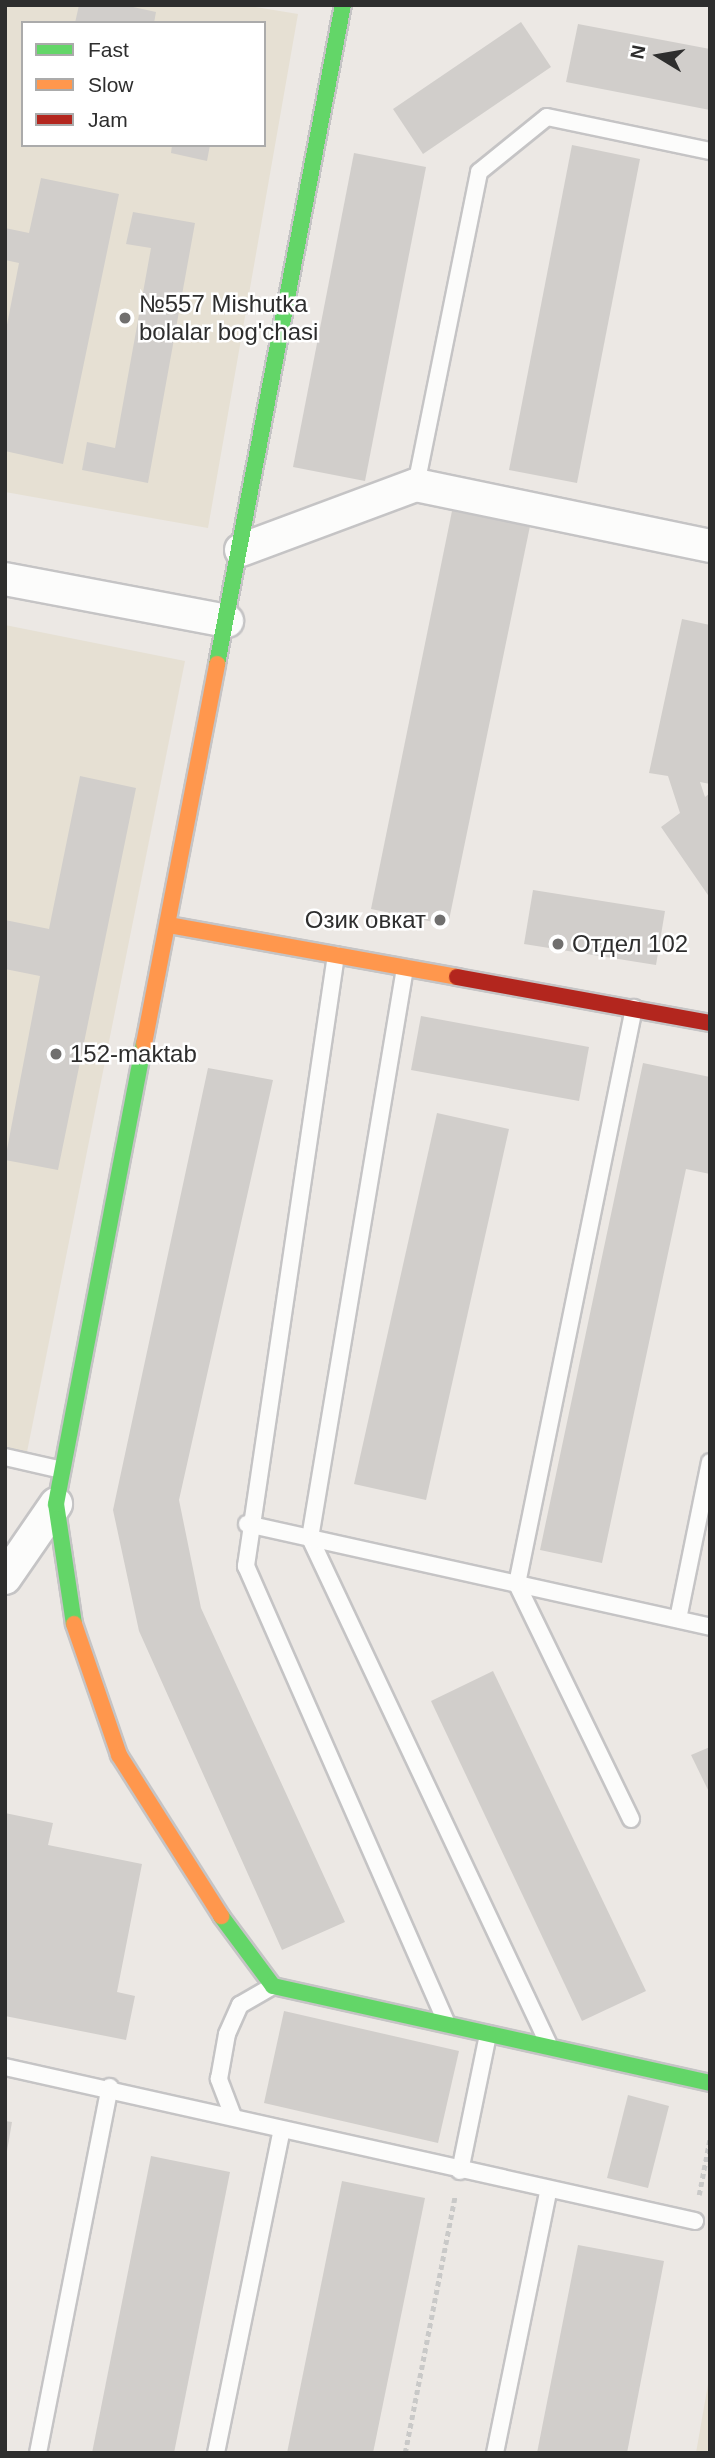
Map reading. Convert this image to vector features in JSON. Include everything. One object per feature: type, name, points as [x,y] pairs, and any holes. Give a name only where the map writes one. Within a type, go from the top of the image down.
[{"type":"street","points":[[343,5],[170,925],[56,1504],[77,1646],[119,1755],[185,1867],[273,1986],[710,2084]]},
{"type":"street","points":[[241,551],[416,485],[710,546]]},
{"type":"street","points":[[5,579],[227,621]]},
{"type":"street","points":[[170,925],[710,1023]]},
{"type":"street","points":[[5,1578],[56,1504]]},
{"type":"lane","points":[[416,485],[479,172],[547,117],[710,151]]},
{"type":"lane","points":[[336,955],[247,1524],[246,1566],[449,2025]]},
{"type":"lane","points":[[405,967],[310,1538],[551,2048]]},
{"type":"lane","points":[[631,1819],[517,1584],[634,1008]]},
{"type":"lane","points":[[5,1457],[62,1470]]},
{"type":"lane","points":[[678,1619],[710,1462]]},
{"type":"lane","points":[[247,1524],[710,1627]]},
{"type":"lane","points":[[233,2116],[219,2079],[228,2034],[240,2005],[273,1986]]},
{"type":"lane","points":[[460,2171],[488,2034]]},
{"type":"lane","points":[[5,2067],[110,2087],[548,2192],[695,2221]]},
{"type":"lane","points":[[38,2453],[110,2087]]},
{"type":"lane","points":[[216,2453],[282,2130]]},
{"type":"lane","points":[[495,2453],[548,2192]]},
{"type":"path","points":[[695,2221],[710,2137]]},
{"type":"path","points":[[405,2453],[460,2171]]},
{"type":"shaded area","name":"№557 Mishutka bolalar bog'chasi","points":[[5,5],[244,5],[298,14],[208,528],[5,492]]},
{"type":"shaded area","name":"152-maktab","points":[[5,625],[185,661],[27,1452],[5,1447]]},
{"type":"shaded area","points":[[710,2373],[710,2453],[696,2453]]},
{"type":"building","points":[[79,5],[124,5],[156,12],[154,21],[75,21]]},
{"type":"building","points":[[521,22],[551,67],[423,154],[393,109]]},
{"type":"building","points":[[578,24],[710,49],[710,110],[566,82]]},
{"type":"building","points":[[572,145],[640,159],[577,483],[509,470]]},
{"type":"building","points":[[172,147],[210,147],[207,161],[171,153]]},
{"type":"building","points":[[354,153],[426,167],[365,481],[293,467]]},
{"type":"building","points":[[41,178],[119,194],[63,464],[5,451],[5,335],[19,263],[5,260],[5,228],[29,233]]},
{"type":"building","points":[[133,212],[195,223],[148,483],[82,470],[87,442],[115,448],[151,248],[126,244]]},
{"type":"building","points":[[452,511],[530,526],[448,925],[371,909]]},
{"type":"building","points":[[682,619],[710,625],[710,784],[700,782],[705,797],[710,793],[710,898],[661,827],[680,813],[668,776],[649,773]]},
{"type":"building","points":[[80,776],[136,788],[58,1170],[5,1160],[40,976],[5,969],[5,920],[49,929]]},
{"type":"building","points":[[533,890],[665,911],[656,965],[524,944]]},
{"type":"building","points":[[421,1016],[589,1047],[579,1101],[411,1070]]},
{"type":"building","points":[[643,1063],[710,1077],[710,1174],[686,1169],[602,1563],[540,1550]]},
{"type":"building","points":[[208,1068],[273,1080],[179,1500],[201,1608],[345,1922],[282,1950],[139,1631],[113,1510]]},
{"type":"building","points":[[437,1113],[509,1129],[426,1500],[354,1484]]},
{"type":"building","points":[[493,1671],[646,1991],[582,2021],[431,1701]]},
{"type":"building","points":[[710,1747],[710,1794],[691,1755]]},
{"type":"building","points":[[5,1813],[53,1823],[48,1845],[142,1864],[117,1992],[135,1996],[126,2040],[5,2016]]},
{"type":"building","points":[[284,2011],[459,2051],[438,2143],[264,2103]]},
{"type":"building","points":[[628,2095],[669,2106],[648,2188],[607,2178]]},
{"type":"building","points":[[5,2121],[12,2122],[7,2151],[5,2151]]},
{"type":"building","points":[[151,2156],[230,2172],[174,2453],[92,2453]]},
{"type":"building","points":[[342,2181],[425,2198],[373,2453],[287,2453]]},
{"type":"building","points":[[578,2245],[664,2261],[627,2453],[537,2453]]},
{"type":"traffic: fast","points":[[217,664],[343,5]]},
{"type":"traffic: fast","points":[[74,1624],[56,1504],[144,1044]]},
{"type":"traffic: fast","points":[[221,1916],[273,1986],[710,2083]]},
{"type":"traffic: slow","points":[[144,1044],[217,664]]},
{"type":"traffic: slow","points":[[169,925],[457,977]]},
{"type":"traffic: slow","points":[[74,1624],[119,1755],[221,1916]]},
{"type":"traffic: jam","points":[[457,977],[710,1023]]},
{"type":"place","name":"№557 Mishutka bolalar bog'chasi","points":[[125,318]]},
{"type":"place","name":"Озик овкат","points":[[440,920]]},
{"type":"place","name":"Отдел 102","points":[[558,944]]},
{"type":"place","name":"152-maktab","points":[[56,1054]]}]
